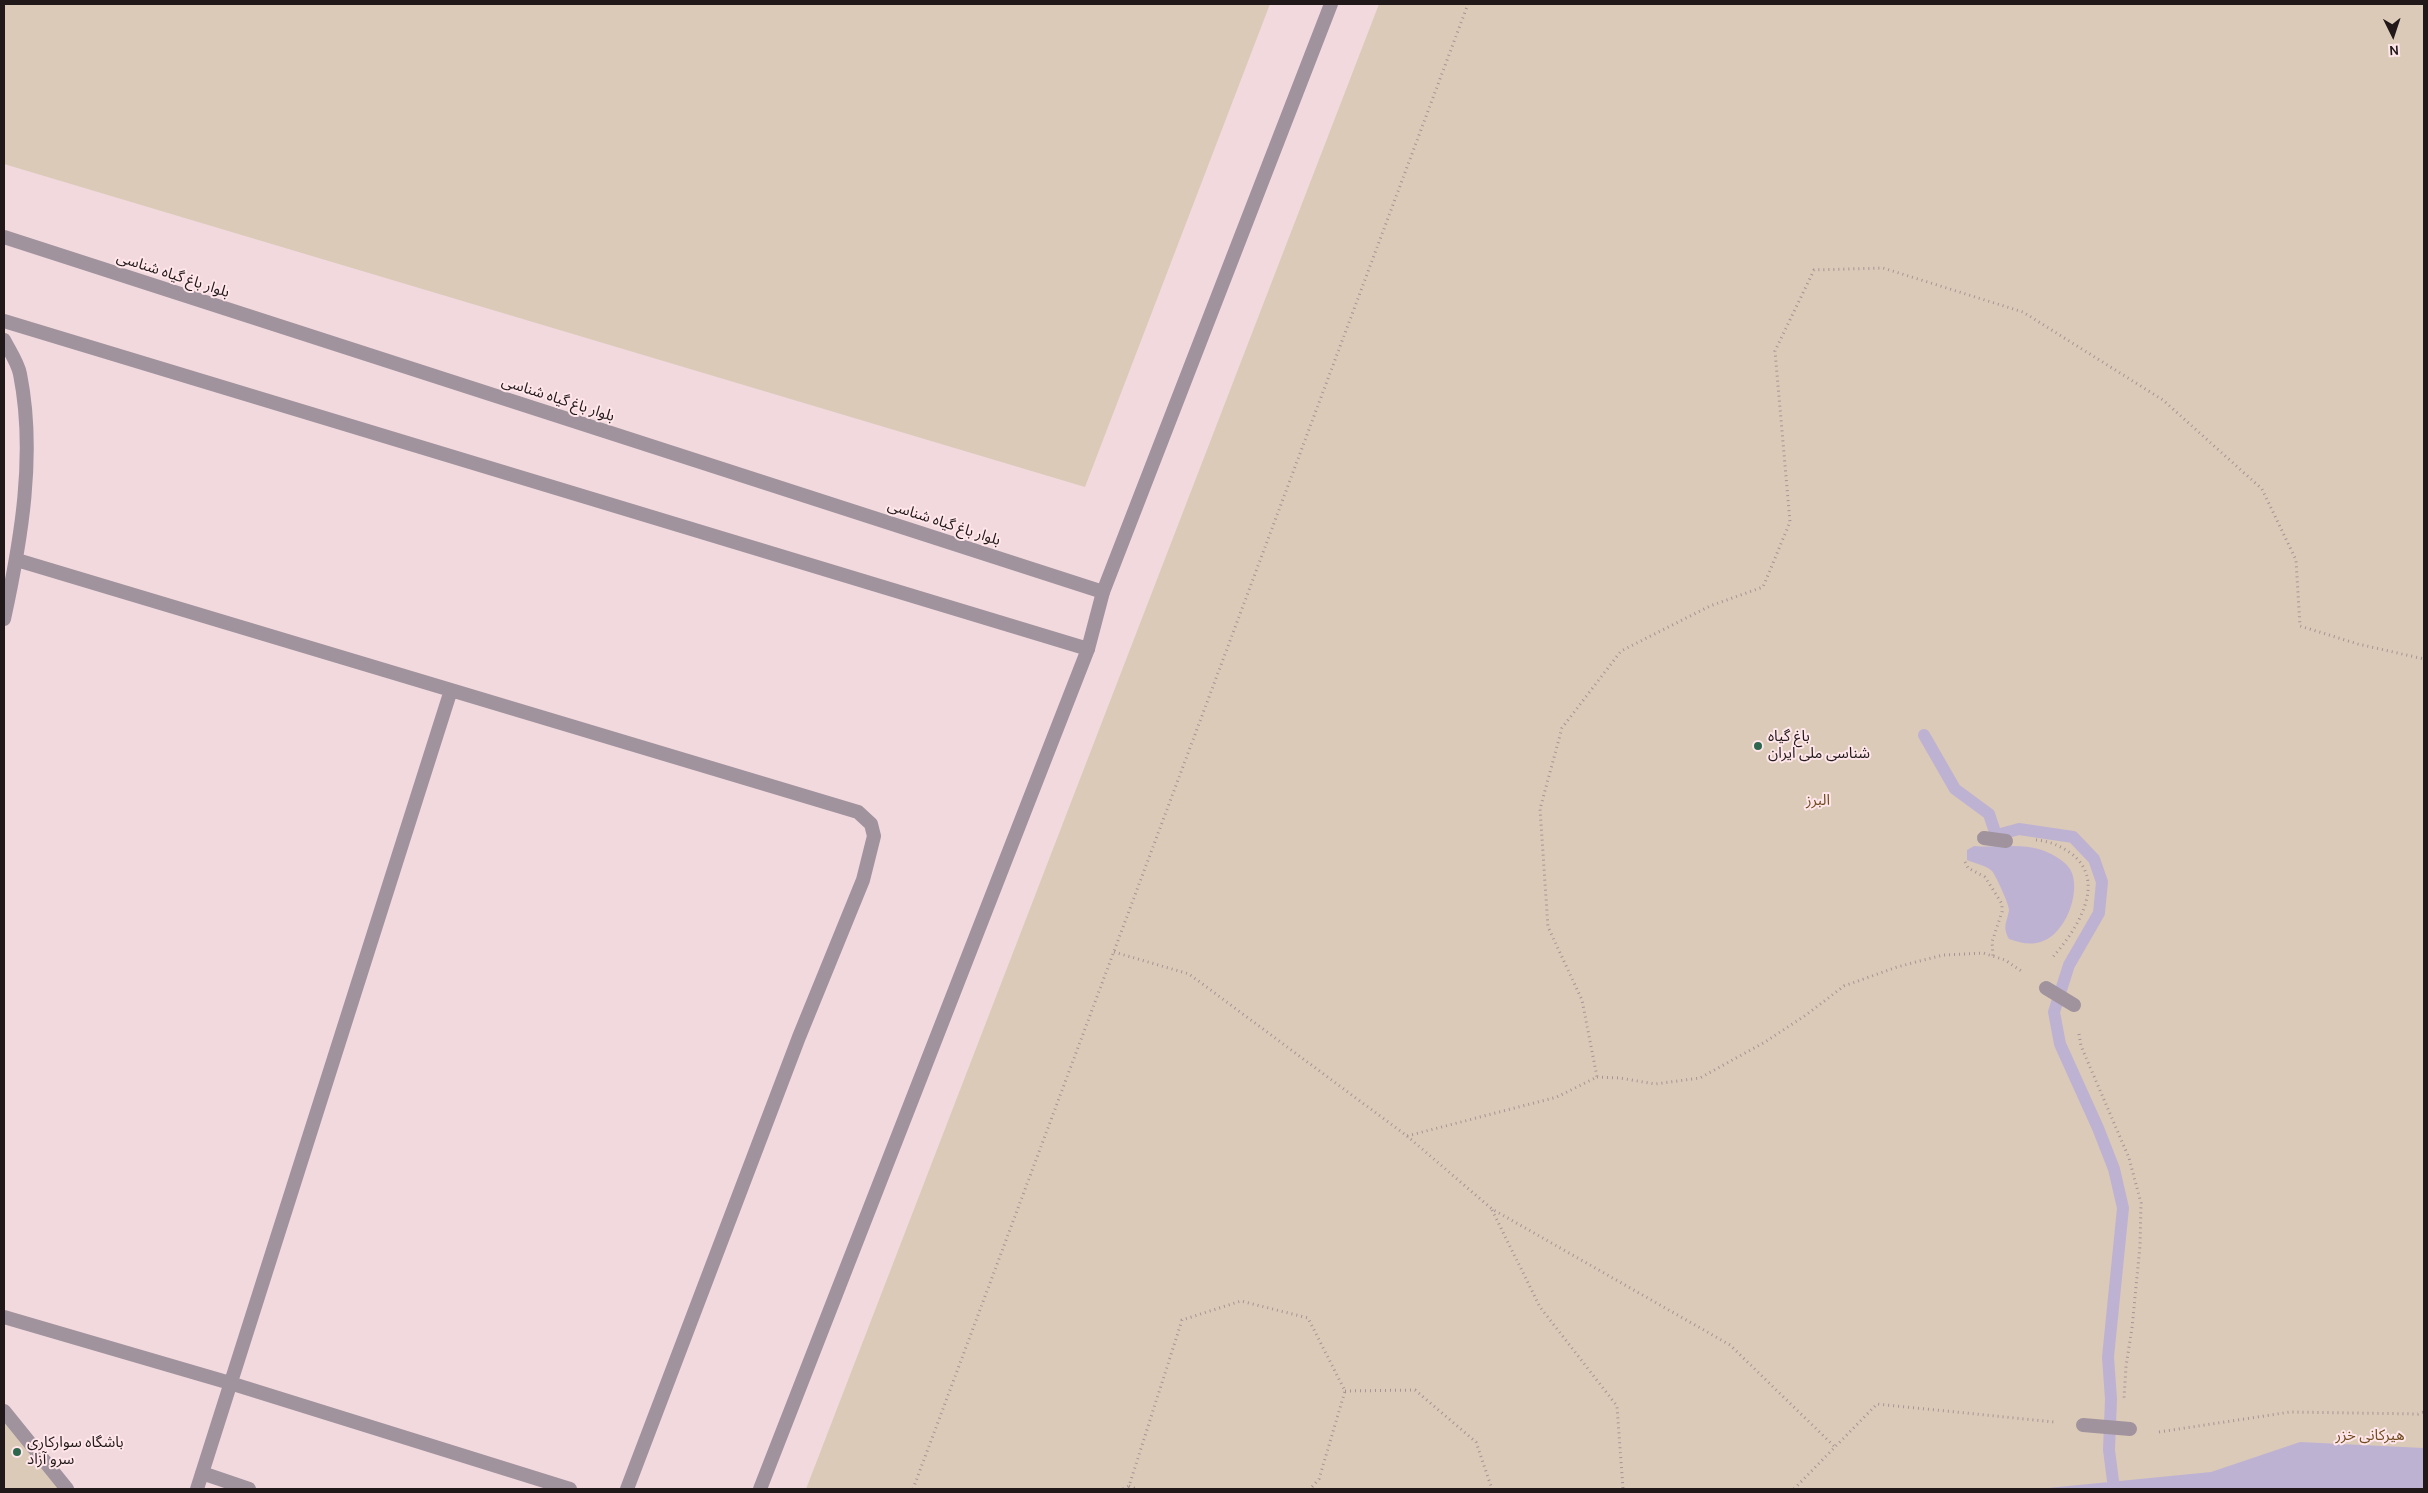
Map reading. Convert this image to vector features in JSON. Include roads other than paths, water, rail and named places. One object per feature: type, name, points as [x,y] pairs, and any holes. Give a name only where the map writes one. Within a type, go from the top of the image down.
[{"type":"street","points":[[760,1489],[1088,649],[1103,592],[1331,4]]},
{"type":"street","name":"بلوار باغ گیاه شناسی","points":[[4,237],[1103,592]]},
{"type":"street","points":[[4,321],[1088,649]]},
{"type":"street","points":[[4,340],[20,372],[27,432],[17,560],[4,619]]},
{"type":"street","points":[[17,560],[858,812],[871,824],[874,836],[863,880],[796,1046],[627,1489]]},
{"type":"street","points":[[197,1489],[451,690]]},
{"type":"street","points":[[1984,838],[2006,841]]},
{"type":"street","points":[[2040,985],[2074,1005]]},
{"type":"street","points":[[4,1317],[230,1383],[570,1489]]},
{"type":"street","points":[[4,1411],[67,1489]]},
{"type":"street","points":[[2083,1425],[2130,1429]]},
{"type":"street","points":[[202,1473],[250,1489]]},
{"type":"waterway","points":[[1924,735],[1955,789],[1989,814],[2000,847]]},
{"type":"waterway","points":[[1997,835],[2019,829],[2073,837],[2094,859],[2102,882],[2099,913],[2069,965],[2054,1012],[2060,1044],[2098,1128],[2114,1169],[2123,1208],[2108,1357],[2111,1399],[2109,1450],[2113,1481]]},
{"type":"place","name":"باغ گیاه‌ شناسی ملی ایران","points":[[1758,746]]},
{"type":"place","name":"باشگاه سوارکاری سرو آزاد","points":[[17,1452]]},
{"type":"park label","name":"البرز","points":[[1818,801]]},
{"type":"park label","name":"هیرکانی خزر","points":[[2370,1436]]}]
